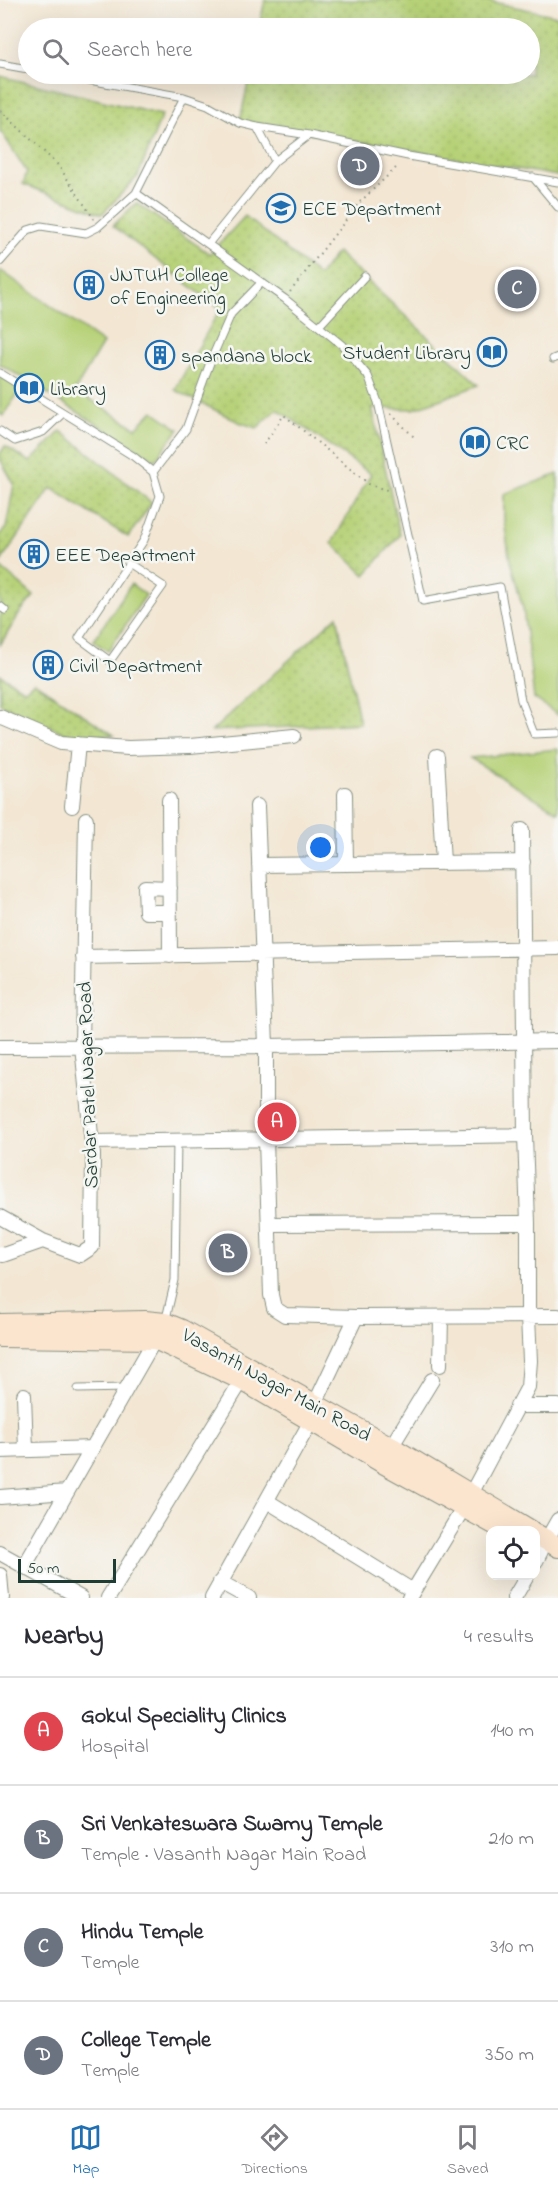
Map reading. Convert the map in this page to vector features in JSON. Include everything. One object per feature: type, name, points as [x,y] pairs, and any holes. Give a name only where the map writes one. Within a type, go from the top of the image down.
[{"type":"street","points":[[0,717],[61,743],[128,748],[190,746],[294,736]]},
{"type":"street","points":[[72,806],[78,744]]},
{"type":"street","points":[[437,756],[443,863]]},
{"type":"street","points":[[345,794],[346,864]]},
{"type":"street","points":[[170,800],[170,956]]},
{"type":"street","points":[[257,806],[266,1046],[266,1140],[271,1295],[274,1308],[285,1315],[558,1316]]},
{"type":"street","name":"Sardar Patel Nagar Road","points":[[0,1217],[43,1241],[80,1256],[92,1247],[92,1142],[82,1046],[87,819]]},
{"type":"street","points":[[267,1501],[411,1594],[468,1501],[528,1387],[530,1361],[522,830]]},
{"type":"street","points":[[259,865],[523,862]]},
{"type":"street","points":[[170,888],[146,887],[146,912],[170,912]]},
{"type":"street","points":[[83,957],[558,948]]},
{"type":"street","points":[[0,1047],[266,1046],[558,1041]]},
{"type":"street","points":[[92,1142],[525,1135]]},
{"type":"street","points":[[269,1224],[528,1223]]},
{"type":"street","points":[[0,1254],[3,1255],[43,1241]]},
{"type":"street","points":[[212,1598],[313,1413],[356,1317]]},
{"type":"street","points":[[440,1365],[441,1317]]},
{"type":"street","name":"Vasanth Nagar Main Road","points":[[0,1324],[145,1321],[242,1380],[391,1447],[500,1526]]},
{"type":"street","name":"Vasanth Nagar Main Road","points":[[0,1337],[182,1330],[313,1413],[468,1501],[542,1547]]},
{"type":"street","points":[[24,1567],[160,1331]]},
{"type":"street","points":[[108,1598],[242,1380]]},
{"type":"street","points":[[391,1447],[432,1380]]},
{"type":"street","points":[[24,1395],[26,1450]]},
{"type":"street","points":[[517,1406],[558,1406]]},
{"type":"street","points":[[0,1451],[93,1448]]},
{"type":"street","points":[[0,1497],[67,1492]]},
{"type":"street","points":[[542,1547],[558,1520]]},
{"type":"street","points":[[0,1553],[81,1598]]},
{"type":"street","points":[[0,1575],[2,1598]]},
{"type":"street","points":[[514,1598],[524,1580]]},
{"type":"street","points":[[220,1582],[249,1598]]},
{"type":"lane","points":[[0,64],[18,67]]},
{"type":"lane","points":[[111,84],[184,97],[208,105],[240,123],[257,127],[558,182]]},
{"type":"lane","points":[[0,261],[28,230],[41,226],[86,233],[98,227],[136,192],[184,97]]},
{"type":"lane","points":[[257,127],[275,160]]},
{"type":"lane","points":[[208,244],[275,160],[309,135]]},
{"type":"lane","points":[[532,177],[558,207]]},
{"type":"lane","points":[[136,192],[285,299],[342,345],[368,376],[378,402],[423,602],[500,587],[521,700],[534,734],[558,733]]},
{"type":"lane","points":[[319,326],[365,276]]},
{"type":"lane","points":[[153,472],[186,429],[211,360],[231,314],[261,283]]},
{"type":"lane","points":[[0,374],[133,456],[153,472],[160,496],[144,540],[128,563],[79,638],[110,661],[163,586],[128,563]]},
{"type":"lane","points":[[0,431],[15,441],[43,432],[62,414]]},
{"type":"lane","points":[[160,1331],[175,1280],[177,1140]]},
{"type":"lane","points":[[78,1389],[127,1388]]},
{"type":"path","points":[[0,110],[58,165],[98,227]]},
{"type":"path","points":[[285,299],[360,202],[408,156]]},
{"type":"path","points":[[378,402],[416,439]]},
{"type":"path","points":[[264,444],[284,415],[370,485],[398,493]]},
{"type":"green space","points":[[265,0],[483,0],[558,16],[558,176],[240,121],[248,84],[540,84],[540,18],[261,18]]},
{"type":"green space","points":[[0,76],[18,80],[18,84],[33,84],[162,115],[138,176],[102,214],[23,184],[27,172],[0,133]]},
{"type":"green space","points":[[136,203],[210,254],[245,216],[319,276],[337,252],[479,385],[414,409],[372,408],[400,535],[365,575],[332,543],[371,474],[277,409],[257,428],[239,422],[175,390],[220,309],[113,226]]},
{"type":"green space","points":[[0,270],[103,343],[75,390],[136,428],[153,411],[179,429],[155,460],[0,364]]},
{"type":"green space","points":[[0,376],[23,386],[3,416],[0,414]]},
{"type":"green space","points":[[61,431],[152,503],[128,537],[51,488],[0,563],[0,534],[6,528],[14,484],[0,459],[0,454],[5,446],[30,462]]},
{"type":"green space","points":[[558,474],[558,715],[534,698],[523,608],[510,561],[504,520],[504,494]]},
{"type":"green space","points":[[0,567],[34,596],[21,611],[0,645]]},
{"type":"green space","points":[[131,584],[146,595],[108,651],[93,641]]},
{"type":"green space","points":[[337,616],[360,723],[212,731]]},
{"type":"green space","points":[[0,675],[25,690],[34,682],[114,735],[71,736],[0,704]]},
{"type":"green space","points":[[558,749],[558,812],[470,758]]},
{"type":"place","name":"College Temple","points":[[360,166]]},
{"type":"place","name":"ECE Department","points":[[281,208]]},
{"type":"place","name":"JNTUH College of Engineering","points":[[89,285]]},
{"type":"place","name":"Hindu Temple","points":[[517,289]]},
{"type":"place","name":"Student Library","points":[[492,352]]},
{"type":"place","name":"spandana block","points":[[160,355]]},
{"type":"place","name":"Library","points":[[29,388]]},
{"type":"place","name":"CRC","points":[[475,442]]},
{"type":"place","name":"EEE Department","points":[[34,554]]},
{"type":"place","name":"Civil Department","points":[[48,665]]},
{"type":"place","name":"Gokul Speciality Clinics","points":[[277,1122]]},
{"type":"place","name":"Sri Venkateswara Swamy Temple","points":[[228,1253]]}]
